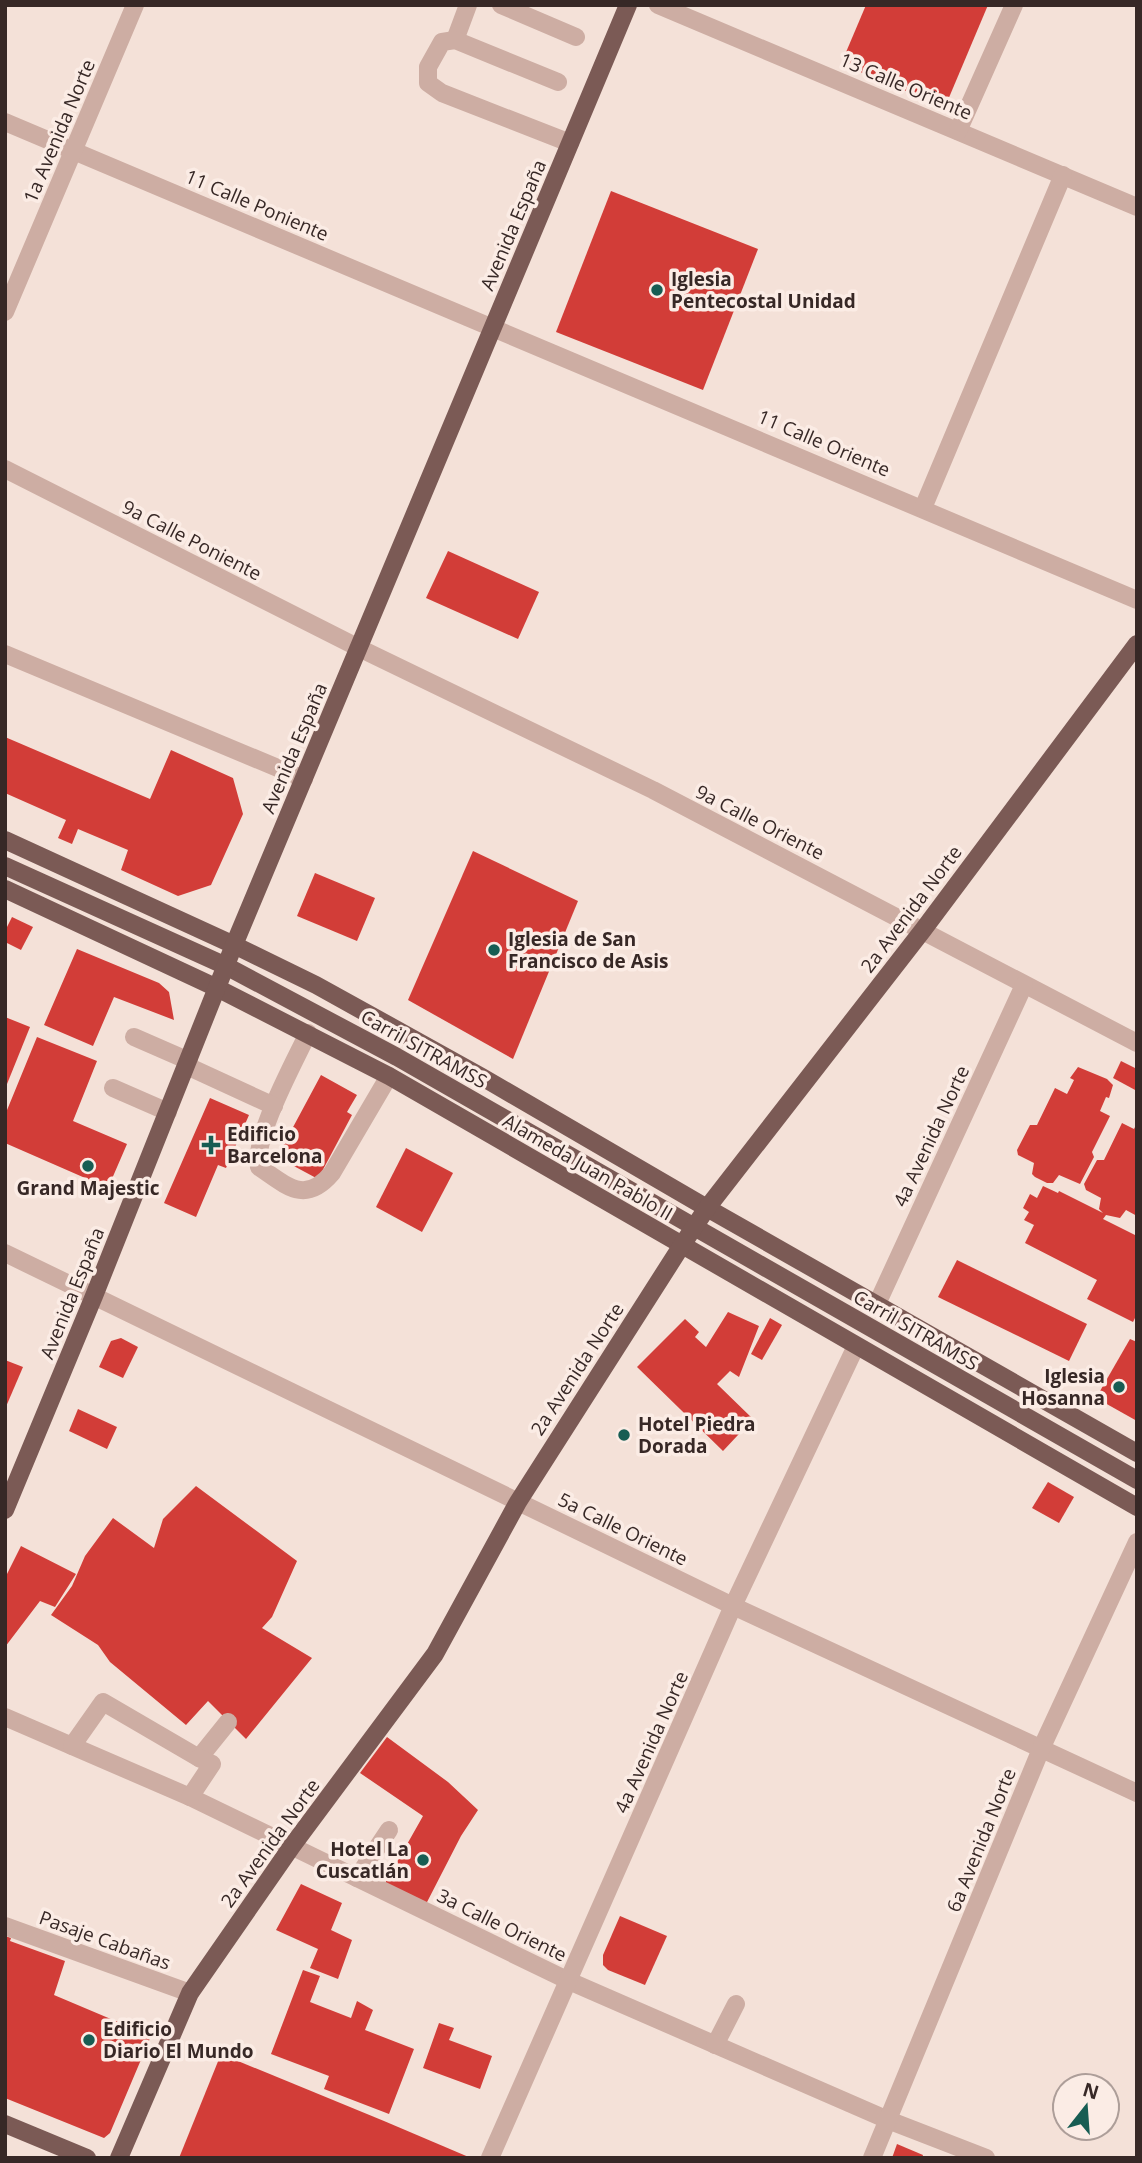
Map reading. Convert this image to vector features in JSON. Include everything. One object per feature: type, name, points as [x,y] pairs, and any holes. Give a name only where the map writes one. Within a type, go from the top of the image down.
[{"type":"main road","name":"Avenida España","points":[[5,1510],[94,1296],[234,944],[628,5]]},
{"type":"main road","name":"2a Avenida Norte","points":[[119,2158],[190,1993],[292,1846],[435,1654],[518,1502],[682,1245],[1137,644]]},
{"type":"main road","name":"Alameda Juan Pablo II","points":[[5,840],[234,944],[317,985],[418,1040],[707,1209],[1137,1453]]},
{"type":"main road","name":"Carril SITRAMSS","points":[[5,866],[226,966],[397,1057],[1137,1480]]},
{"type":"main road","name":"Alameda Juan Pablo II","points":[[5,890],[217,988],[389,1076],[1137,1507]]},
{"type":"main road","points":[[5,2124],[87,2158]]},
{"type":"street","name":"1a Avenida Norte","points":[[5,312],[135,5]]},
{"type":"street","points":[[455,40],[468,5]]},
{"type":"street","points":[[501,5],[576,37]]},
{"type":"street","name":"13 Calle Oriente","points":[[658,5],[1137,207]]},
{"type":"street","points":[[958,131],[1014,5]]},
{"type":"street","points":[[558,82],[455,40],[442,42],[435,50],[428,67],[428,82],[442,93],[570,143]]},
{"type":"street","name":"11 Calle Poniente","points":[[5,122],[493,326]]},
{"type":"street","points":[[923,508],[1063,175]]},
{"type":"street","name":"11 Calle Oriente","points":[[493,326],[1137,600]]},
{"type":"street","name":"9a Calle Poniente","points":[[5,469],[359,648]]},
{"type":"street","name":"9a Calle Oriente","points":[[359,648],[653,790],[1137,1042]]},
{"type":"street","points":[[5,654],[304,779]]},
{"type":"street","name":"4a Avenida Norte","points":[[877,1304],[1024,985]]},
{"type":"street","points":[[308,1034],[274,1106],[257,1157],[259,1167],[299,1191],[311,1191],[332,1173],[389,1076]]},
{"type":"street","points":[[134,1037],[274,1106]]},
{"type":"street","points":[[113,1088],[168,1112]]},
{"type":"street","name":"5a Calle Oriente","points":[[5,1253],[733,1606],[1137,1793]]},
{"type":"street","name":"4a Avenida Norte","points":[[490,2158],[733,1606],[856,1346]]},
{"type":"street","name":"6a Avenida Norte","points":[[872,2158],[1041,1749],[1137,1542]]},
{"type":"street","points":[[72,1746],[103,1702],[212,1764],[190,1797]]},
{"type":"street","name":"3a Calle Oriente","points":[[5,1717],[190,1797],[569,1981],[888,2120],[986,2158]]},
{"type":"street","points":[[200,1758],[228,1722]]},
{"type":"street","points":[[357,1878],[390,1830]]},
{"type":"street","name":"Pasaje Cabañas","points":[[5,1926],[190,1993]]},
{"type":"street","points":[[715,2045],[736,2004]]},
{"type":"street","points":[[933,2158],[941,2140]]},
{"type":"building","points":[[866,5],[988,5],[945,107],[841,64]]},
{"type":"building","name":"Iglesia Pentecostal Unidad","points":[[611,191],[758,249],[703,390],[556,332]]},
{"type":"building","points":[[448,551],[539,592],[518,639],[426,598]]},
{"type":"building","points":[[5,737],[150,799],[171,750],[233,778],[243,814],[211,885],[178,896],[121,870],[128,850],[78,829],[72,844],[58,838],[66,820],[5,793]]},
{"type":"building","name":"Iglesia de San Francisco de Asis","points":[[473,851],[578,901],[513,1059],[408,1000]]},
{"type":"building","points":[[315,873],[375,898],[357,941],[297,916]]},
{"type":"building","points":[[12,917],[33,927],[21,950],[5,942],[5,931]]},
{"type":"building","points":[[77,949],[159,983],[169,992],[174,1020],[114,997],[93,1046],[44,1025]]},
{"type":"building","points":[[5,1017],[30,1027],[5,1089]]},
{"type":"building","points":[[37,1037],[97,1061],[73,1121],[127,1144],[108,1188],[5,1143],[5,1115]]},
{"type":"building","points":[[1121,1061],[1137,1069],[1137,1091],[1113,1078]]},
{"type":"building","points":[[1078,1067],[1107,1079],[1113,1085],[1109,1098],[1106,1097],[1100,1111],[1110,1116],[1080,1184],[1059,1175],[1053,1183],[1047,1183],[1032,1174],[1034,1163],[1018,1155],[1017,1150],[1030,1125],[1037,1125],[1055,1088],[1067,1094],[1074,1080],[1070,1078]]},
{"type":"building","points":[[321,1075],[357,1095],[347,1112],[352,1115],[318,1179],[277,1157]]},
{"type":"building","points":[[210,1098],[249,1115],[226,1168],[218,1165],[196,1217],[164,1203]]},
{"type":"building","points":[[1122,1123],[1134,1129],[1137,1123],[1137,1216],[1126,1210],[1120,1218],[1106,1215],[1103,1219],[1137,1236],[1137,1314],[1133,1322],[1087,1299],[1097,1280],[1025,1243],[1034,1225],[1024,1220],[1029,1212],[1023,1208],[1030,1194],[1037,1198],[1043,1186],[1103,1213],[1099,1209],[1101,1198],[1086,1190],[1084,1184],[1097,1160],[1104,1160]]},
{"type":"building","points":[[406,1148],[453,1173],[422,1232],[376,1207]]},
{"type":"building","points":[[957,1260],[1087,1324],[1069,1361],[938,1297]]},
{"type":"building","points":[[728,1312],[759,1326],[739,1377],[730,1371],[717,1384],[753,1419],[723,1451],[637,1367],[685,1319],[699,1332],[695,1337],[706,1347]]},
{"type":"building","points":[[770,1318],[782,1325],[762,1360],[751,1354]]},
{"type":"building","points":[[121,1338],[138,1347],[123,1378],[99,1367],[111,1341]]},
{"type":"building","name":"Iglesia Hosanna","points":[[1130,1339],[1137,1342],[1137,1421],[1096,1398]]},
{"type":"building","points":[[5,1360],[23,1367],[5,1409]]},
{"type":"building","points":[[78,1409],[117,1427],[107,1449],[69,1431]]},
{"type":"building","points":[[1048,1482],[1074,1497],[1059,1523],[1032,1508]]},
{"type":"building","points":[[196,1486],[297,1561],[272,1617],[262,1628],[312,1658],[246,1739],[208,1701],[186,1725],[110,1662],[98,1645],[51,1615],[72,1586],[85,1556],[113,1518],[154,1548],[163,1519]]},
{"type":"building","points":[[21,1546],[76,1574],[55,1607],[40,1601],[5,1647],[5,1578]]},
{"type":"building","name":"Hotel La Cuscatlán","points":[[387,1737],[448,1782],[478,1810],[461,1836],[425,1906],[384,1885],[423,1816],[360,1773]]},
{"type":"building","points":[[301,1884],[342,1903],[331,1930],[352,1940],[338,1979],[310,1968],[318,1949],[276,1930]]},
{"type":"building","points":[[620,1916],[667,1936],[645,1985],[608,1970],[603,1965],[603,1955]]},
{"type":"building","points":[[5,1936],[11,1938],[10,1941],[65,1961],[54,1995],[151,2036],[110,2133],[104,2138],[5,2098]]},
{"type":"building","points":[[303,1970],[320,1976],[310,2002],[351,2018],[357,2001],[373,2010],[365,2030],[414,2049],[389,2114],[324,2089],[329,2076],[271,2054]]},
{"type":"building","points":[[439,2023],[454,2028],[449,2040],[492,2056],[480,2089],[423,2068]]},
{"type":"building","points":[[221,2054],[384,2121],[471,2158],[179,2158]]},
{"type":"building","points":[[897,2144],[923,2155],[922,2158],[892,2158]]},
{"type":"place","name":"Iglesia Pentecostal Unidad","points":[[657,290]]},
{"type":"place","name":"Iglesia de San Francisco de Asis","points":[[494,950]]},
{"type":"place","name":"Edificio Barcelona","points":[[211,1145]]},
{"type":"place","name":"Grand Majestic","points":[[88,1166]]},
{"type":"place","name":"Iglesia Hosanna","points":[[1119,1387]]},
{"type":"place","name":"Hotel Piedra Dorada","points":[[624,1435]]},
{"type":"place","name":"Hotel La Cuscatlán","points":[[423,1860]]},
{"type":"place","name":"Edificio Diario El Mundo","points":[[89,2040]]}]
